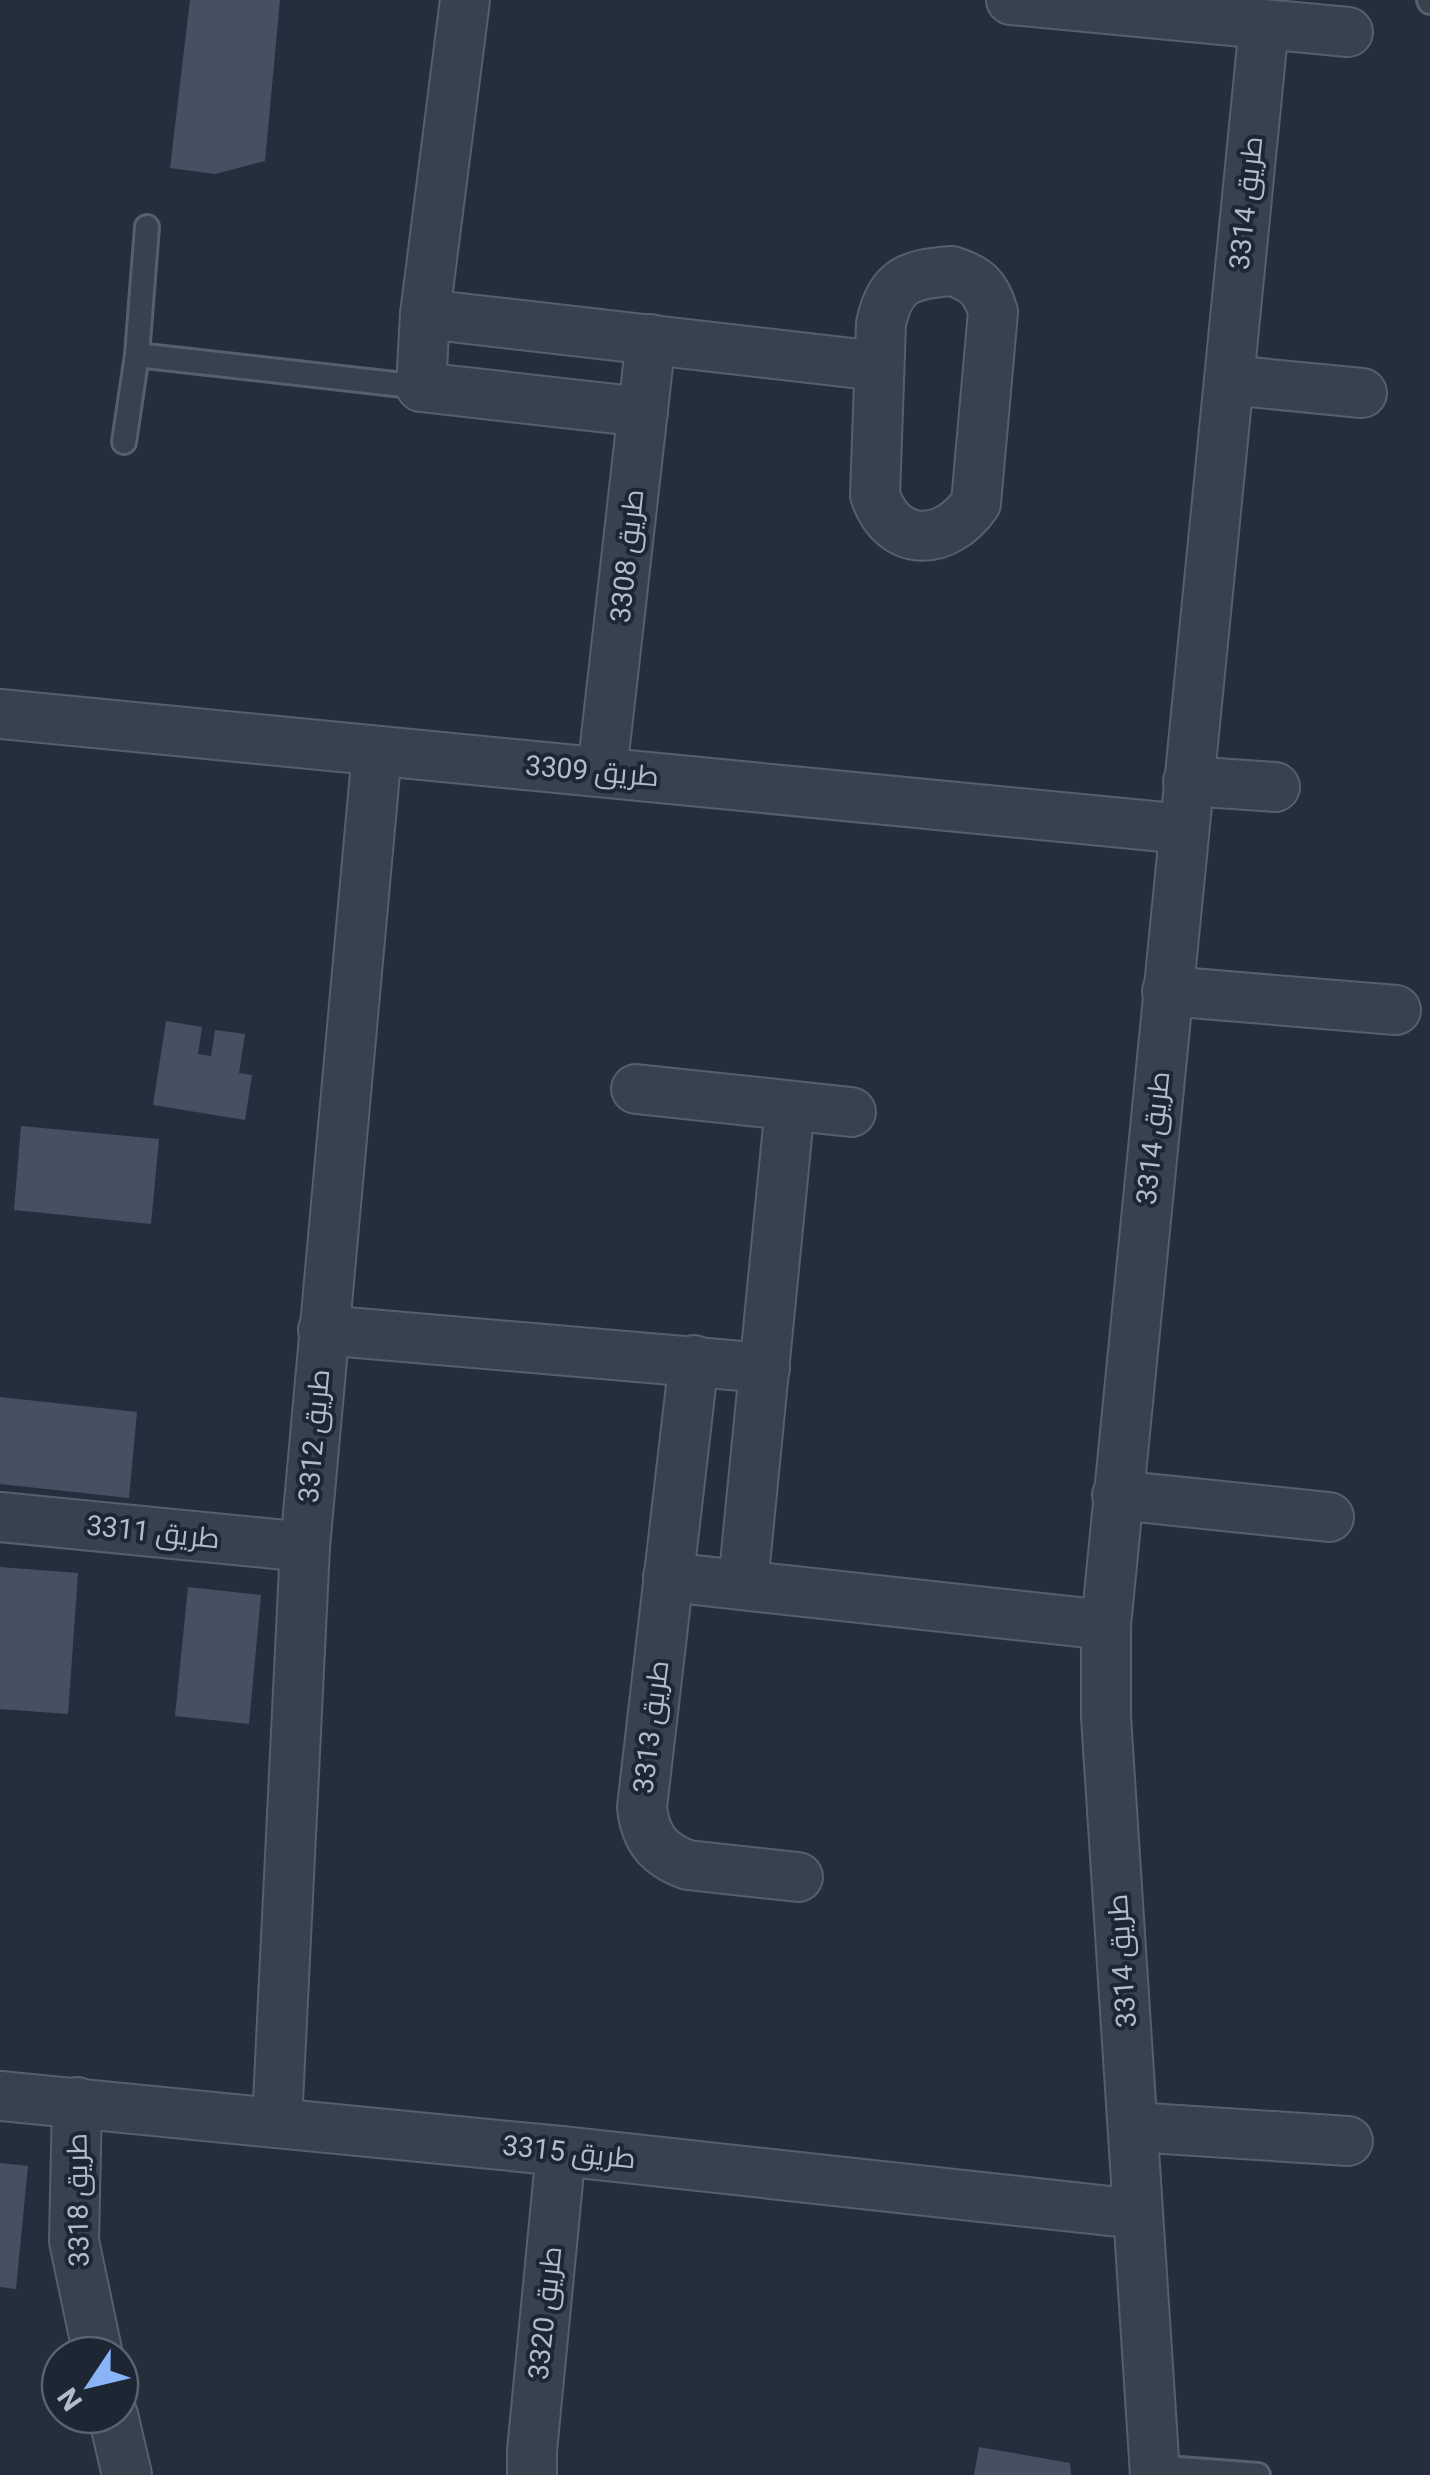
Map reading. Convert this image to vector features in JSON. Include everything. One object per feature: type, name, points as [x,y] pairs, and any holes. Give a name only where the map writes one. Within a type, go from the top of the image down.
[{"type":"street","points":[[465,0],[426,314],[421,387],[643,412]]},
{"type":"street","points":[[1011,0],[1308,21]]},
{"type":"street","name":"طريق 3314","points":[[1155,2471],[1106,1718],[1106,1625],[1229,380],[1308,21]]},
{"type":"street","points":[[952,271],[974,278],[987,292],[993,312],[976,503],[964,521],[943,534],[894,529],[880,512],[874,495],[878,366],[886,300],[902,282],[927,273],[952,271]]},
{"type":"street","points":[[426,314],[878,366]]},
{"type":"street","name":"طريق 3308","points":[[602,772],[651,339]]},
{"type":"street","points":[[1229,380],[1362,393]]},
{"type":"street","name":"طريق 3309","points":[[0,714],[1184,829]]},
{"type":"street","name":"طريق 3312","points":[[277,2123],[305,1547],[378,751]]},
{"type":"street","points":[[1188,781],[1274,787]]},
{"type":"street","points":[[1167,991],[1396,1010]]},
{"type":"street","points":[[636,1089],[851,1112]]},
{"type":"street","points":[[743,1584],[790,1106]]},
{"type":"street","points":[[323,1330],[765,1368]]},
{"type":"street","name":"طريق 3313","points":[[694,1360],[642,1807],[649,1838],[660,1851],[688,1865],[798,1878]]},
{"type":"street","points":[[1117,1495],[1330,1517]]},
{"type":"street","name":"طريق 3311","points":[[0,1516],[305,1547]]},
{"type":"street","points":[[668,1577],[1106,1625]]},
{"type":"street","name":"طريق 3315","points":[[0,2096],[561,2151],[1137,2214]]},
{"type":"street","name":"طريق 3318","points":[[77,2102],[74,2242],[94,2335]]},
{"type":"street","points":[[1132,2127],[1348,2141]]},
{"type":"street","name":"طريق 3320","points":[[532,2475],[561,2151]]},
{"type":"street","points":[[117,2435],[127,2475]]},
{"type":"lane","points":[[124,442],[137,354],[147,227]]},
{"type":"lane","points":[[137,354],[421,387]]},
{"type":"lane","points":[[1155,2471],[1258,2475]]},
{"type":"building","points":[[190,0],[280,0],[265,161],[215,174],[170,168]]},
{"type":"building","points":[[166,1021],[202,1027],[198,1054],[211,1056],[215,1030],[245,1034],[239,1073],[252,1075],[245,1120],[153,1105]]},
{"type":"building","points":[[21,1126],[159,1139],[151,1224],[14,1210]]},
{"type":"building","points":[[0,1397],[137,1412],[129,1498],[0,1484]]},
{"type":"building","points":[[0,1567],[78,1573],[68,1714],[0,1709]]},
{"type":"building","points":[[188,1587],[261,1595],[249,1724],[175,1716]]},
{"type":"building","points":[[0,2163],[28,2166],[16,2289],[0,2287]]},
{"type":"building","points":[[979,2447],[1070,2463],[1071,2475],[974,2475]]}]
